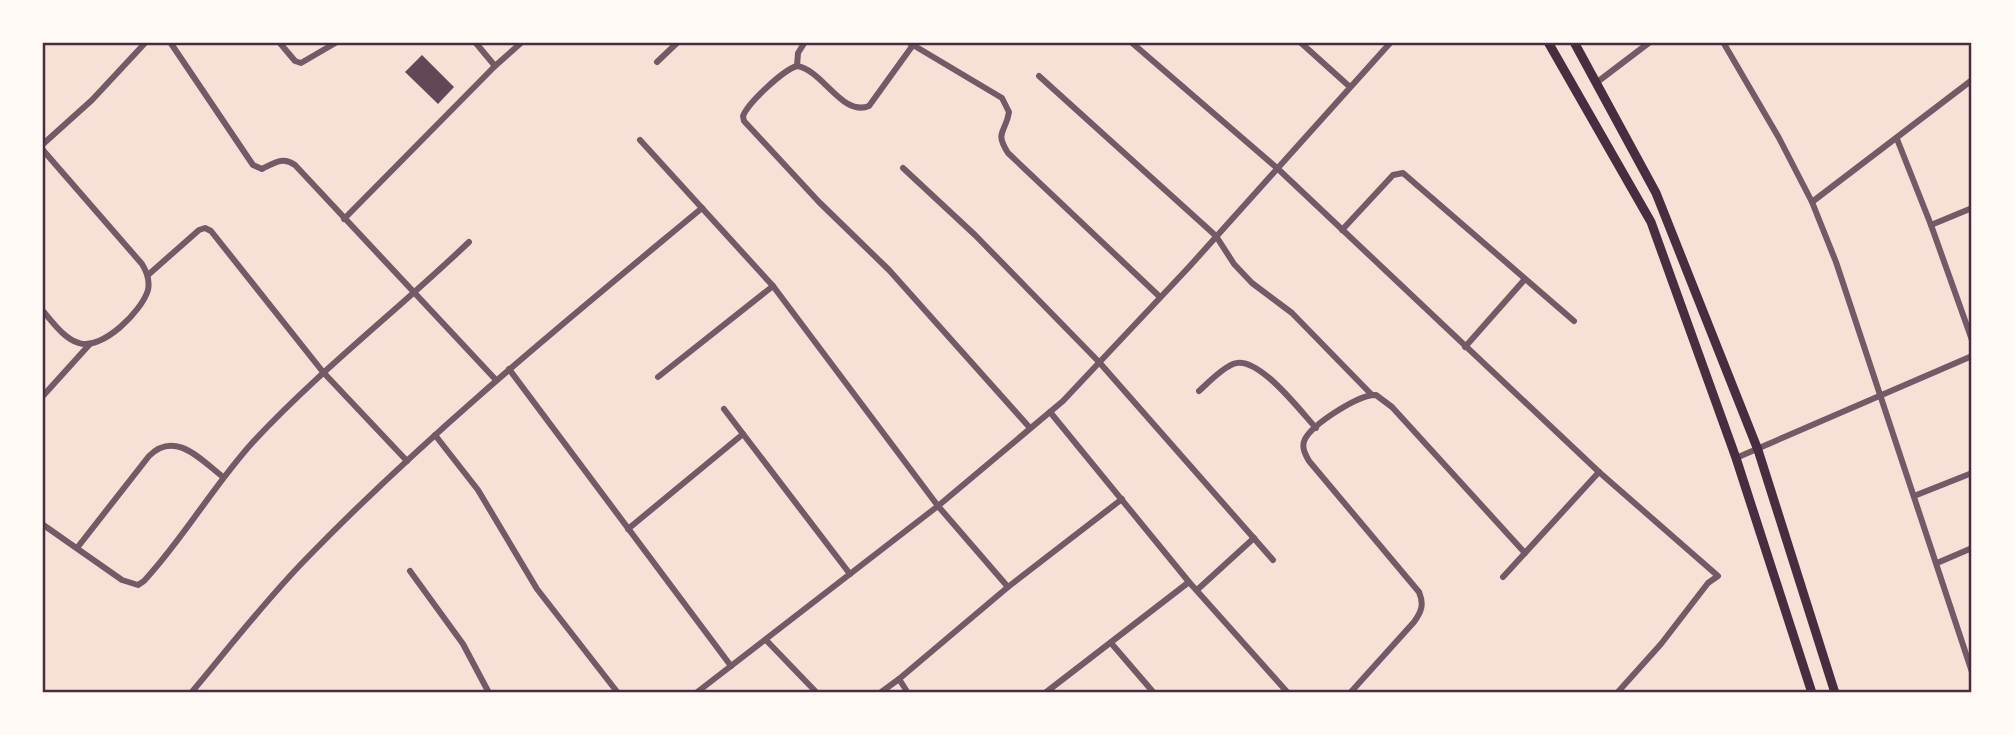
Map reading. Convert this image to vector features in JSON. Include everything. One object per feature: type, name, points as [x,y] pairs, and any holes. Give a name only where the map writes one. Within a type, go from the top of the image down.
[{"type":"main road","points":[[1548,42],[1651,222],[1735,458],[1812,693]]},
{"type":"main road","points":[[1574,42],[1656,193],[1758,450],[1835,693]]},
{"type":"street","points":[[42,397],[89,345],[109,337],[139,306],[148,288],[148,275],[142,264],[42,147],[92,100],[143,45],[135,42]]},
{"type":"street","points":[[170,42],[253,165],[262,169],[278,160],[291,162],[496,380]]},
{"type":"street","points":[[279,42],[288,55],[301,63],[337,42]]},
{"type":"street","points":[[475,42],[495,66]]},
{"type":"street","points":[[344,219],[522,42]]},
{"type":"street","points":[[657,62],[678,42]]},
{"type":"street","points":[[797,66],[798,53],[805,42]]},
{"type":"street","points":[[1130,42],[1277,168],[1599,472],[1718,576],[1708,583],[1661,644],[1617,693]]},
{"type":"street","points":[[1300,42],[1350,87]]},
{"type":"street","points":[[696,693],[938,506],[1050,412],[1160,297],[1391,42]]},
{"type":"street","points":[[1596,83],[1650,42]]},
{"type":"street","points":[[1723,42],[1779,138],[1812,202],[1836,262],[1972,672]]},
{"type":"street","points":[[1030,428],[889,270],[747,126],[743,116],[749,106],[786,71],[797,66],[811,72],[849,106],[862,109],[876,98],[911,44],[1002,98],[1009,113],[1000,138],[1008,153],[1160,297]]},
{"type":"street","points":[[1039,76],[1216,236],[1234,264],[1252,284],[1292,313],[1371,394],[1392,407],[1525,553]]},
{"type":"street","points":[[1812,202],[1972,80]]},
{"type":"street","points":[[1897,139],[1972,340]]},
{"type":"street","points":[[640,140],[773,286],[938,506],[1008,587]]},
{"type":"street","points":[[903,168],[975,235],[1099,362],[1273,560]]},
{"type":"street","points":[[1342,230],[1393,175],[1403,173],[1574,321]]},
{"type":"street","points":[[191,693],[303,561],[407,461],[496,380],[702,208]]},
{"type":"street","points":[[1931,225],[1972,208]]},
{"type":"street","points":[[148,275],[199,230],[205,228],[211,231],[323,372],[407,461]]},
{"type":"street","points":[[42,524],[122,580],[138,584],[151,573],[223,477],[254,442],[323,372],[415,294],[469,242]]},
{"type":"street","points":[[1465,347],[1525,279]]},
{"type":"street","points":[[658,377],[773,286]]},
{"type":"street","points":[[42,310],[69,338],[89,345]]},
{"type":"street","points":[[1735,458],[1972,356]]},
{"type":"street","points":[[1199,391],[1233,364],[1249,363],[1264,373],[1316,428]]},
{"type":"street","points":[[509,369],[731,666]]},
{"type":"street","points":[[1350,693],[1415,622],[1422,611],[1423,601],[1419,592],[1309,461],[1303,446],[1305,439],[1316,428],[1350,402],[1371,394]]},
{"type":"street","points":[[724,409],[850,574]]},
{"type":"street","points":[[1050,412],[1189,582],[1288,693]]},
{"type":"street","points":[[628,528],[743,434]]},
{"type":"street","points":[[435,435],[478,490],[537,589],[618,693]]},
{"type":"street","points":[[77,548],[149,456],[164,445],[181,447],[223,477]]},
{"type":"street","points":[[1503,577],[1599,472]]},
{"type":"street","points":[[1914,496],[1972,472]]},
{"type":"street","points":[[880,693],[1008,587],[1122,499]]},
{"type":"street","points":[[1197,590],[1254,538]]},
{"type":"street","points":[[1937,563],[1972,548]]},
{"type":"street","points":[[410,571],[463,644],[489,693]]},
{"type":"street","points":[[1045,693],[1189,582]]},
{"type":"street","points":[[766,640],[817,693]]},
{"type":"street","points":[[1111,643],[1154,693]]},
{"type":"street","points":[[898,679],[908,693]]},
{"type":"building","points":[[422,55],[454,87],[438,104],[405,72]]}]
